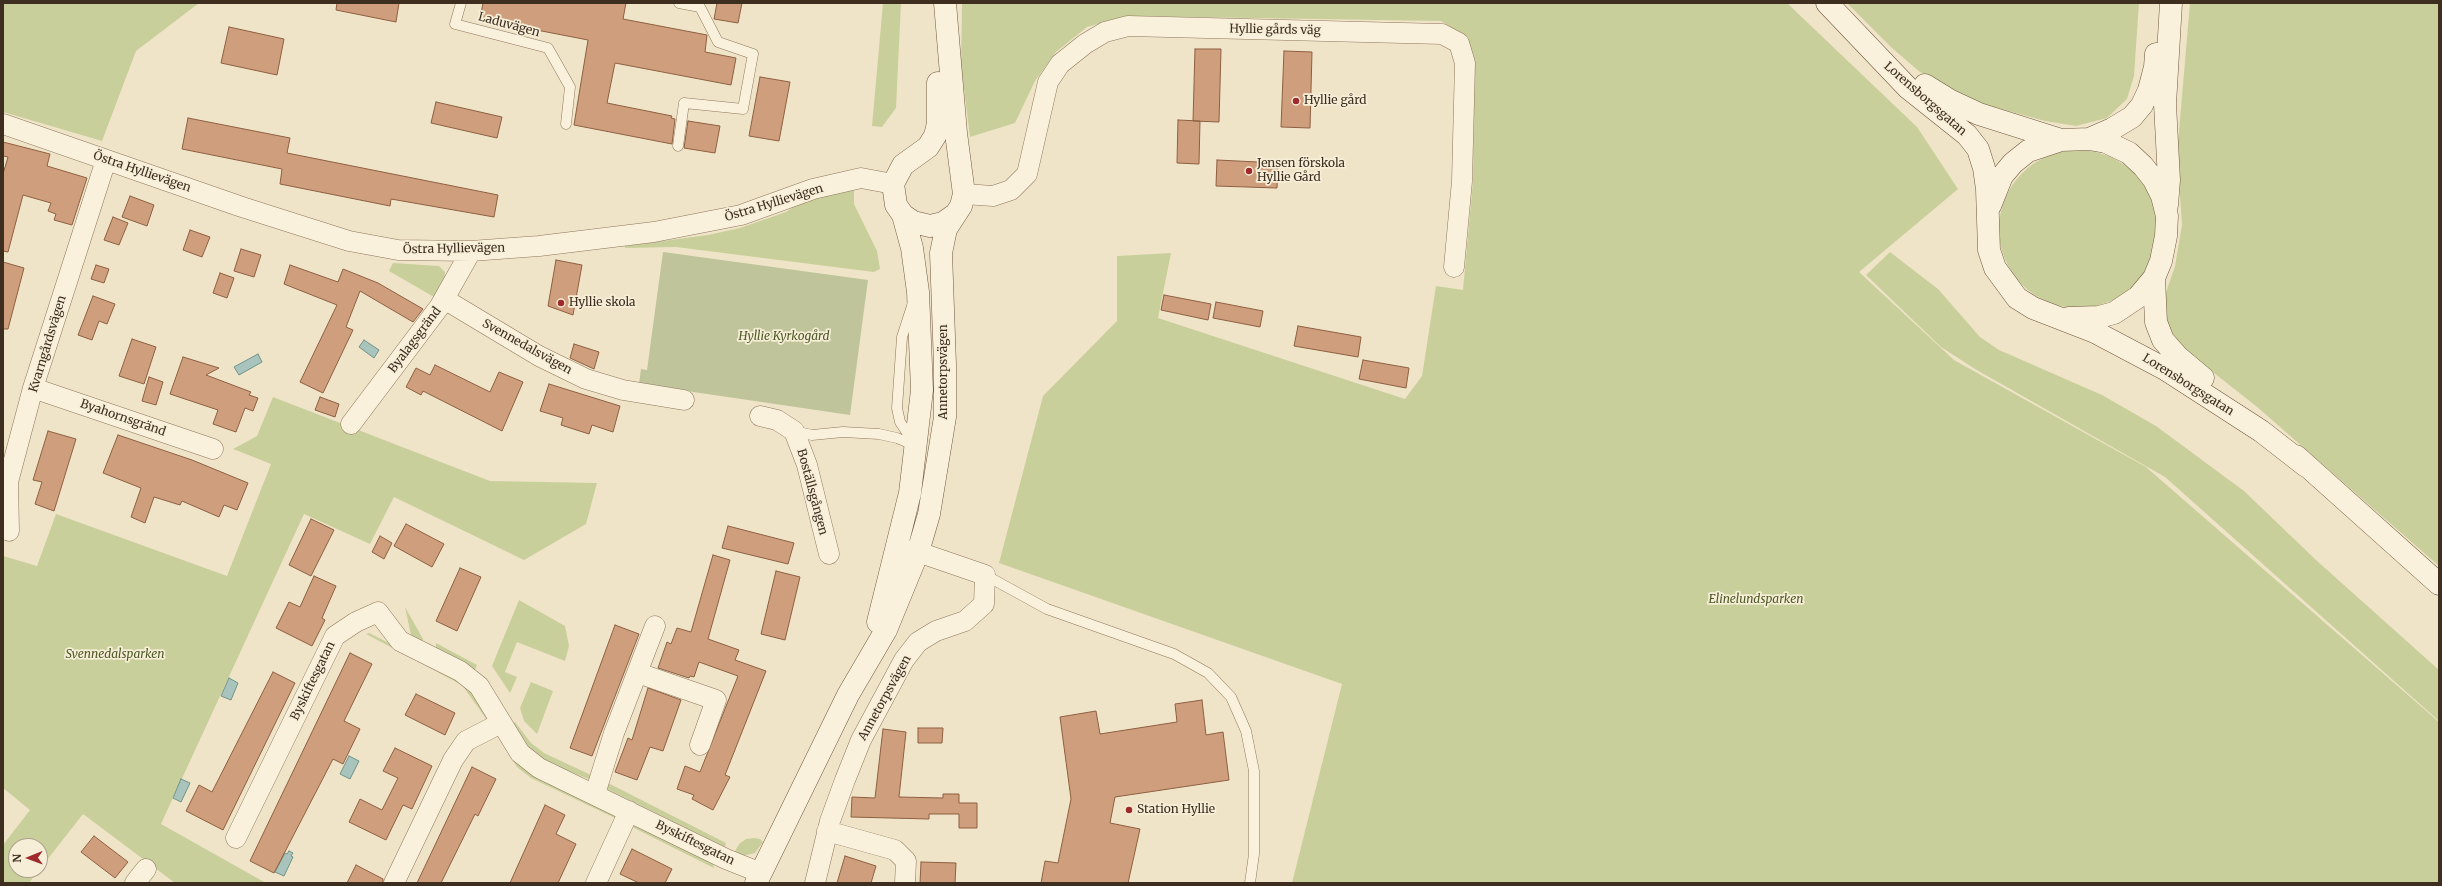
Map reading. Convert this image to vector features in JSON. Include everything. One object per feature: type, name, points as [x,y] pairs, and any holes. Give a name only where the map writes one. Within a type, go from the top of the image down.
[{"type":"main road","points":[[893,184],[903,165],[928,147],[936,136],[938,123],[944,3]]},
{"type":"main road","points":[[944,3],[960,172],[964,183],[964,194]]},
{"type":"main road","name":"Lorensborgsgatan","points":[[1827,3],[1908,88],[1967,135],[1978,150],[1984,168],[1988,211],[1989,250],[1995,268],[2004,284],[2017,298],[2033,308],[2062,318],[2165,369],[2261,431],[2306,466]]},
{"type":"main road","points":[[2089,139],[2112,129],[2132,117],[2142,105],[2149,90],[2155,67],[2158,3]]},
{"type":"main road","points":[[2167,216],[2169,180],[2165,104],[2171,3]]},
{"type":"main road","name":"Lorensborgsgatan","points":[[1861,38],[1901,69],[1951,101],[2002,122],[2061,140]]},
{"type":"main road","name":"Lorensborgsgatan","points":[[1988,211],[2002,176],[2013,163],[2028,151],[2061,140],[2089,139],[2106,142],[2129,153],[2143,166],[2162,196],[2167,216],[2166,236],[2161,261],[2154,278],[2138,297],[2114,313],[2083,319],[2062,318]]},
{"type":"main road","points":[[913,157],[925,154],[941,156],[952,162],[960,172]]},
{"type":"main road","name":"Annetorpsvägen","points":[[758,878],[848,695],[876,627],[910,493],[922,390],[918,292],[912,248],[903,215],[896,205],[893,184]]},
{"type":"main road","name":"Annetorpsvägen","points":[[848,695],[886,630],[918,552],[929,514],[943,434],[945,365],[941,253],[942,240],[953,216],[961,206],[964,194]]},
{"type":"main road","points":[[903,215],[913,222],[930,226],[943,223],[953,216]]},
{"type":"main road","name":"Lorensborgsgatan","points":[[2154,278],[2156,322],[2163,340],[2178,358],[2242,408],[2439,584]]},
{"type":"street","name":"Hyllie gårds väg","points":[[964,194],[993,196],[1011,190],[1027,174],[1048,82],[1060,64],[1085,44],[1105,32],[1128,26],[1442,34],[1459,43],[1465,63],[1462,173],[1454,267]]},
{"type":"street","name":"Östra Hyllievägen","points":[[3,124],[242,207],[349,241],[398,250],[471,250],[539,246],[654,232],[741,215],[813,189],[861,178],[893,184]]},
{"type":"street","name":"Kvarngårdsvägen","points":[[9,531],[8,482],[33,388],[106,160]]},
{"type":"street","name":"Byalagsgränd","points":[[351,424],[444,299],[471,250]]},
{"type":"street","name":"Svennedalsvägen","points":[[444,299],[540,356],[586,379],[624,390],[684,400]]},
{"type":"street","name":"Byahornsgränd","points":[[33,388],[213,449]]},
{"type":"street","points":[[760,416],[777,420],[794,431]]},
{"type":"street","name":"Boställsgången","points":[[794,431],[807,465],[829,554]]},
{"type":"street","points":[[897,549],[918,552],[985,575]]},
{"type":"street","name":"Annetorpsvägen","points":[[815,883],[827,831],[861,740],[904,660],[918,642],[936,631],[965,621],[984,604],[985,575]]},
{"type":"street","name":"Byskiftesgatan","points":[[236,838],[335,636],[356,622],[378,612],[400,641],[460,671],[479,686],[520,753],[539,768],[726,859],[758,878]]},
{"type":"street","points":[[595,794],[614,733],[655,626]]},
{"type":"street","points":[[638,673],[716,700],[700,745]]},
{"type":"street","points":[[394,883],[453,760],[466,742],[501,724]]},
{"type":"street","points":[[596,883],[629,811]]},
{"type":"street","points":[[827,831],[895,850],[906,860],[905,883]]},
{"type":"lane","name":"Laduvägen","points":[[461,3],[455,24],[548,48],[570,87],[566,124]]},
{"type":"lane","points":[[678,146],[684,103],[743,109],[753,54],[718,42],[700,6],[679,3]]},
{"type":"lane","points":[[794,431],[812,435],[843,432],[879,434],[897,438],[916,446]]},
{"type":"lane","points":[[985,575],[1047,609],[1174,654],[1208,673],[1231,697],[1246,731],[1254,771],[1255,831],[1250,883]]},
{"type":"green space","points":[[3,3],[199,3],[136,51],[102,141],[3,112]]},
{"type":"green space","points":[[883,3],[901,3],[896,108],[882,127],[872,126]]},
{"type":"green space","name":"Elinelundsparken","points":[[962,3],[1787,3],[1917,127],[1958,189],[1859,272],[1954,360],[2146,467],[2439,722],[2439,883],[1292,883],[1342,684],[999,563],[1043,396],[1117,321],[1117,256],[1171,253],[1158,318],[1405,399],[1422,376],[1436,286],[1463,290],[1473,181],[1474,56],[1465,37],[1441,21],[1125,16],[1087,27],[1056,52],[1035,81],[1015,123],[970,137],[961,65]]},
{"type":"green space","points":[[1847,3],[2139,3],[2134,76],[2127,99],[2107,118],[2076,126],[2045,121],[1979,103],[1920,72],[1892,48]]},
{"type":"green space","points":[[2190,3],[2439,3],[2439,566],[2256,406],[2200,362],[2179,343],[2170,329],[2165,314],[2164,298],[2175,266],[2182,225],[2177,154]]},
{"type":"green space","points":[[2086,150],[2101,153],[2115,159],[2134,173],[2144,185],[2154,206],[2157,229],[2154,252],[2144,273],[2134,285],[2122,295],[2101,305],[2086,308],[2070,308],[2055,305],[2034,295],[2022,285],[2012,273],[2002,252],[2000,244],[1999,221],[2002,206],[2012,185],[2022,173],[2034,163],[2055,153],[2063,151]]},
{"type":"green space","points":[[854,190],[854,204],[877,251],[880,269],[874,272],[676,247],[625,248],[625,246],[708,235],[740,228],[786,212],[805,199]]},
{"type":"green space","name":"Hyllie Kyrkogård","points":[[663,252],[868,280],[850,415],[639,384],[641,369],[647,370]]},
{"type":"green space","points":[[1890,252],[1938,289],[1980,337],[1999,350],[2102,395],[2156,426],[2244,491],[2316,560],[2439,670],[2439,721],[2165,477],[1975,369],[1941,347],[1866,275]]},
{"type":"green space","points":[[393,263],[439,266],[445,272],[444,284],[434,297],[389,271]]},
{"type":"green space","name":"Svennedalsparken","points":[[273,397],[490,481],[597,483],[586,524],[524,560],[394,497],[370,544],[304,514],[161,824],[266,883],[175,883],[83,814],[48,859],[48,838],[8,838],[30,810],[3,788],[3,556],[37,566],[56,514],[227,576],[271,464],[233,449],[257,436]]},
{"type":"green space","points":[[519,600],[565,626],[569,646],[565,661],[517,642],[505,672],[517,677],[510,693],[492,666]]},
{"type":"green space","points":[[405,607],[423,639],[422,642],[411,635]]},
{"type":"green space","points":[[369,633],[457,677],[473,693],[488,717],[487,720],[462,685],[366,634]]},
{"type":"green space","points":[[436,643],[477,665],[474,672],[436,652]]},
{"type":"green space","points":[[531,682],[553,691],[537,734],[524,721],[520,708]]},
{"type":"green space","points":[[515,722],[531,743],[544,753],[593,776],[591,780],[546,762],[526,745],[512,724]]},
{"type":"green space","points":[[497,735],[615,811],[617,819],[531,778],[517,767]]},
{"type":"green space","points":[[608,783],[726,843],[725,847],[605,788]]},
{"type":"green space","points":[[635,825],[713,863],[714,868],[632,827]]},
{"type":"green space","name":"Svennedalsparken","points":[[8,839],[8,878],[33,878],[29,883],[3,883],[3,845]]},
{"type":"green space","points":[[746,839],[760,839],[763,842],[755,853],[742,856],[734,853],[739,844]]},
{"type":"water","points":[[364,340],[379,350],[374,358],[359,347]]},
{"type":"water","points":[[258,354],[262,362],[239,375],[234,367]]},
{"type":"water","points":[[229,678],[238,683],[231,700],[221,696]]},
{"type":"water","points":[[349,756],[359,761],[350,779],[340,774]]},
{"type":"water","points":[[181,779],[190,783],[181,802],[173,798]]},
{"type":"water","points":[[289,851],[293,853],[291,856],[293,857],[284,876],[275,872],[285,853],[287,854]]},
{"type":"building","points":[[337,3],[399,3],[396,22],[336,10]]},
{"type":"building","points":[[483,3],[626,3],[623,19],[707,35],[705,52],[736,58],[731,85],[615,63],[607,103],[672,116],[671,118],[675,119],[672,144],[574,125],[588,40],[480,19]]},
{"type":"building","points":[[717,3],[742,3],[738,23],[714,19]]},
{"type":"building","points":[[229,27],[284,39],[277,75],[221,63]]},
{"type":"building","points":[[1195,49],[1221,49],[1219,122],[1193,121]]},
{"type":"building","name":"Hyllie gård","points":[[1284,51],[1312,52],[1310,128],[1281,127]]},
{"type":"building","points":[[760,77],[790,82],[779,141],[749,136]]},
{"type":"building","points":[[436,102],[502,117],[497,138],[431,123]]},
{"type":"building","points":[[188,118],[290,138],[287,153],[498,195],[494,217],[391,199],[390,206],[280,184],[282,169],[182,149]]},
{"type":"building","points":[[1178,120],[1200,121],[1199,164],[1177,163]]},
{"type":"building","points":[[688,121],[720,126],[715,153],[684,148]]},
{"type":"building","points":[[3,142],[50,154],[47,166],[87,178],[72,225],[54,220],[56,214],[48,211],[51,203],[23,195],[8,252],[3,251],[3,174],[8,157],[3,156]]},
{"type":"building","points":[[1217,160],[1278,163],[1277,188],[1216,186]]},
{"type":"building","points":[[130,196],[154,205],[147,226],[122,217]]},
{"type":"building","points":[[113,217],[128,223],[119,245],[104,240]]},
{"type":"building","points":[[190,230],[210,237],[202,257],[183,250]]},
{"type":"building","points":[[241,249],[261,255],[254,277],[234,271]]},
{"type":"building","points":[[556,260],[582,265],[573,315],[548,306]]},
{"type":"building","points":[[3,262],[24,268],[8,329],[3,329]]},
{"type":"building","points":[[96,265],[109,269],[104,283],[91,279]]},
{"type":"building","points":[[290,265],[338,282],[343,269],[378,283],[423,309],[413,322],[360,291],[346,327],[353,330],[323,393],[300,382],[337,305],[284,284]]},
{"type":"building","points":[[220,273],[234,278],[227,298],[213,293]]},
{"type":"building","points":[[1164,295],[1211,304],[1208,320],[1161,310]]},
{"type":"building","points":[[93,296],[115,304],[107,324],[99,321],[92,340],[78,335]]},
{"type":"building","points":[[1216,302],[1263,311],[1260,327],[1213,318]]},
{"type":"building","points":[[1298,326],[1361,337],[1358,357],[1294,346]]},
{"type":"building","points":[[132,339],[156,347],[144,384],[119,376]]},
{"type":"building","points":[[574,344],[599,352],[594,369],[570,358]]},
{"type":"building","points":[[183,357],[219,368],[206,375],[251,392],[249,395],[258,398],[253,411],[245,408],[236,432],[213,424],[218,410],[170,394]]},
{"type":"building","points":[[1363,360],[1409,368],[1406,388],[1359,379]]},
{"type":"building","points":[[435,365],[490,392],[499,372],[523,382],[502,431],[423,391],[421,395],[406,387],[416,368],[430,375]]},
{"type":"building","points":[[149,377],[163,382],[156,405],[142,401]]},
{"type":"building","points":[[549,384],[620,406],[613,432],[592,425],[589,434],[561,425],[563,418],[540,411]]},
{"type":"building","points":[[320,397],[339,404],[335,417],[315,410]]},
{"type":"building","points":[[48,431],[76,439],[54,511],[35,504],[42,482],[33,480]]},
{"type":"building","points":[[118,435],[192,460],[248,483],[237,510],[224,505],[219,517],[182,501],[180,505],[154,497],[145,523],[131,517],[141,488],[103,473]]},
{"type":"building","points":[[311,519],[334,530],[311,576],[289,565]]},
{"type":"building","points":[[406,524],[444,544],[432,567],[394,546]]},
{"type":"building","points":[[728,526],[794,543],[788,564],[722,548]]},
{"type":"building","points":[[380,536],[392,543],[384,559],[372,552]]},
{"type":"building","points":[[713,555],[730,560],[708,639],[739,650],[735,660],[766,671],[725,775],[730,777],[713,810],[692,799],[694,795],[677,789],[685,766],[700,772],[738,676],[699,662],[694,677],[690,676],[689,678],[658,668],[667,642],[671,644],[677,628],[691,632]]},
{"type":"building","points":[[460,568],[481,577],[457,631],[436,621]]},
{"type":"building","points":[[776,571],[800,577],[785,640],[761,634]]},
{"type":"building","points":[[314,576],[336,586],[322,618],[325,620],[312,646],[276,628],[289,602],[300,607]]},
{"type":"building","points":[[615,625],[639,634],[592,756],[570,748]]},
{"type":"building","points":[[350,653],[372,664],[344,721],[360,729],[343,764],[333,759],[274,873],[250,861]]},
{"type":"building","points":[[273,672],[295,683],[223,830],[186,811],[199,785],[212,792]]},
{"type":"building","points":[[648,688],[681,700],[663,751],[650,747],[637,780],[615,772],[628,738],[632,740]]},
{"type":"building","points":[[416,694],[455,713],[445,735],[405,715]]},
{"type":"building","points":[[1202,700],[1206,735],[1223,732],[1229,780],[1115,797],[1110,823],[1140,829],[1128,883],[1041,883],[1045,861],[1058,863],[1071,799],[1060,717],[1096,711],[1100,734],[1177,722],[1175,704]]},
{"type":"building","points":[[918,728],[943,728],[942,743],[918,743]]},
{"type":"building","points":[[883,729],[906,732],[899,797],[943,798],[943,794],[959,794],[959,803],[977,803],[977,828],[959,828],[959,814],[929,814],[929,819],[851,817],[852,797],[875,798]]},
{"type":"building","points":[[395,748],[432,766],[412,809],[403,805],[386,840],[349,822],[360,799],[382,810],[398,778],[383,771]]},
{"type":"building","points":[[472,767],[496,779],[478,816],[475,814],[441,883],[417,883]]},
{"type":"building","points":[[545,805],[565,815],[556,834],[576,844],[558,883],[510,883]]},
{"type":"building","points":[[94,836],[128,862],[115,878],[81,852]]},
{"type":"building","points":[[632,849],[672,869],[665,883],[639,883],[620,874]]},
{"type":"building","points":[[845,856],[876,866],[871,883],[837,883]]},
{"type":"building","points":[[921,862],[956,863],[955,883],[920,883]]},
{"type":"building","points":[[356,865],[383,879],[383,883],[347,883]]},
{"type":"place","name":"Hyllie gård","points":[[1296,101]]},
{"type":"place","name":"Jensen förskola Hyllie Gård","points":[[1249,171]]},
{"type":"place","name":"Hyllie skola","points":[[561,303]]},
{"type":"place","name":"Station Hyllie","points":[[1129,810]]}]
